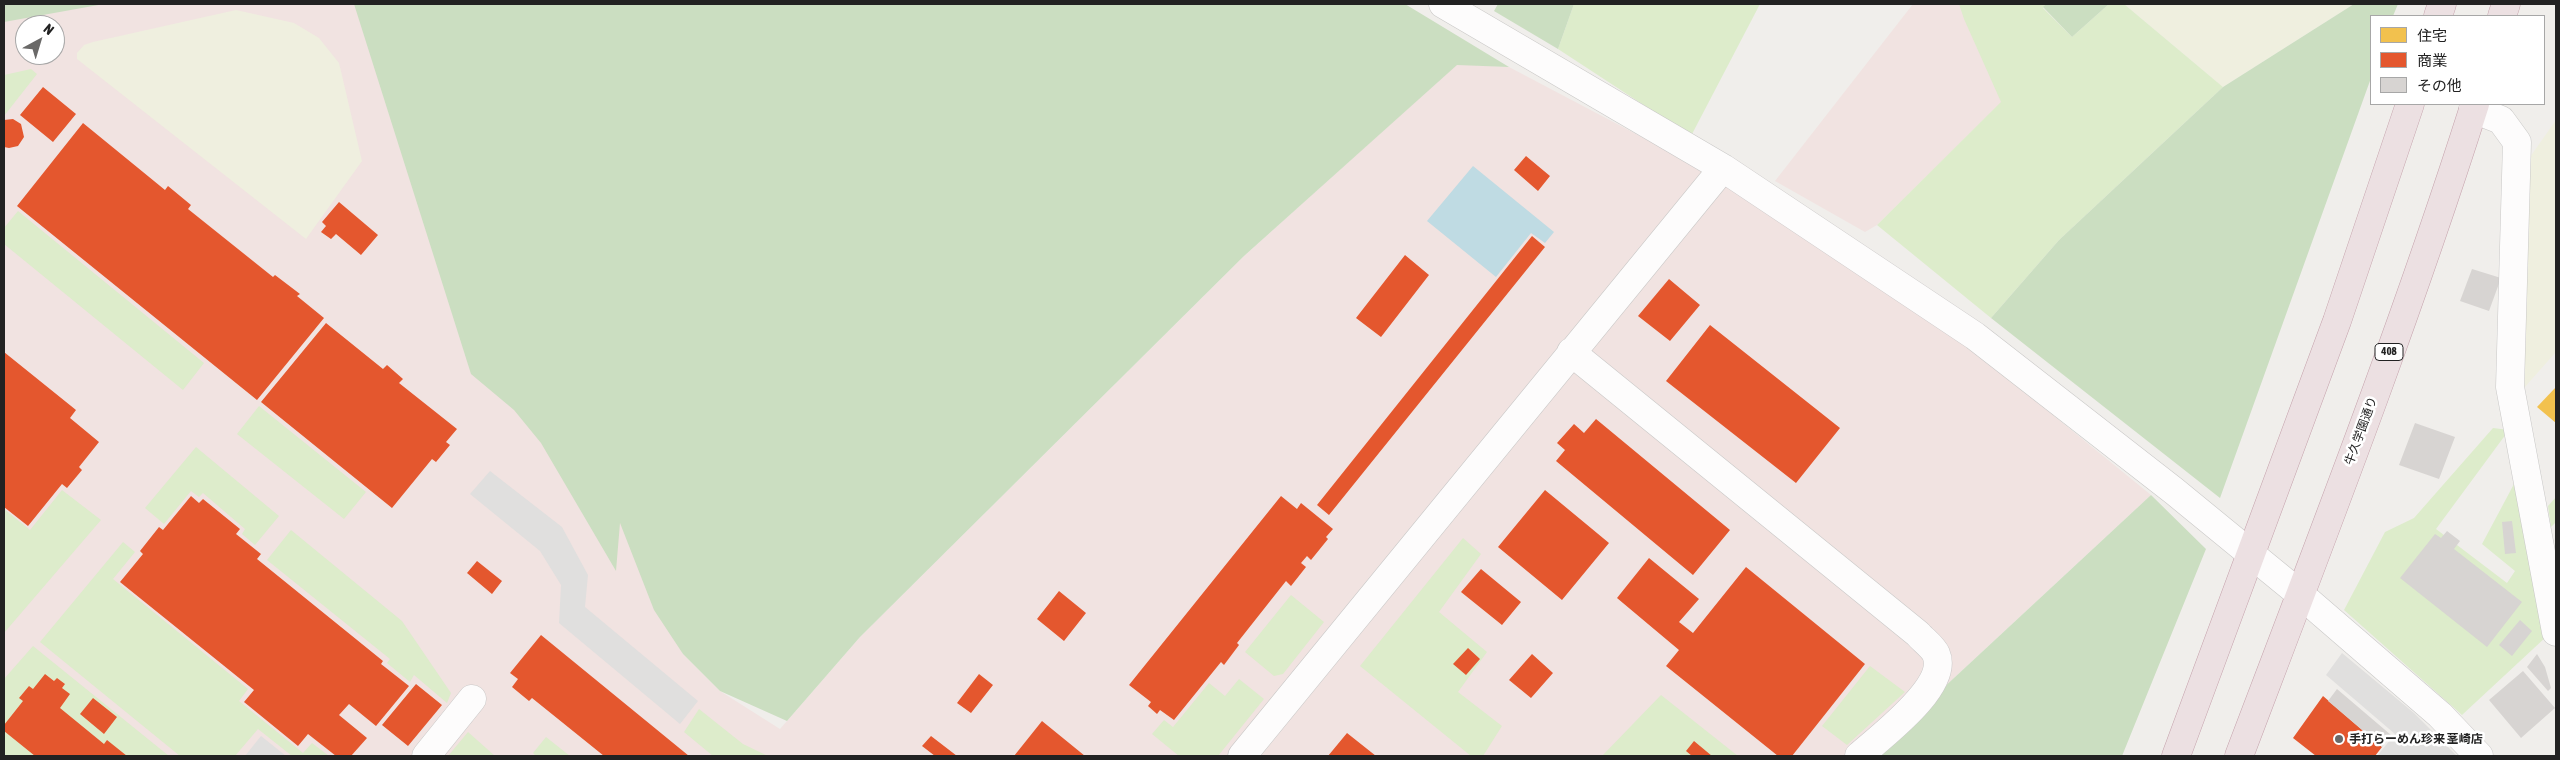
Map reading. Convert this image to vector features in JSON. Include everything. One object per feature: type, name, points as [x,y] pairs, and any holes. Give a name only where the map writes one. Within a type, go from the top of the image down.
[{"type":"highway","points":[[2176,756],[2337,321],[2410,105]]},
{"type":"highway","name":"牛久学園通り","points":[[2239,756],[2300,595],[2435,222],[2474,106]]},
{"type":"street","points":[[1443,4],[1722,168],[1975,336],[2252,554],[2440,715],[2479,756]]},
{"type":"street","points":[[2474,106],[2501,120],[2517,142],[2510,387],[2556,632]]},
{"type":"street","points":[[1242,756],[1722,168]]},
{"type":"street","points":[[1571,352],[1918,634],[1936,654],[1938,667],[1936,679],[1926,694],[1859,756]]},
{"type":"street","points":[[426,756],[472,699]]},
{"type":"shaded area","points":[[4,4],[435,4],[683,654],[720,691],[780,729],[860,637],[1244,256],[1457,64],[1509,67],[1693,164],[1956,336],[2151,495],[1870,756],[4,756]]},
{"type":"shaded area","points":[[1913,4],[1964,4],[2002,102],[1877,225],[1865,232],[1775,181]]},
{"type":"shaded area","points":[[490,471],[562,527],[588,575],[585,607],[698,701],[680,724],[559,623],[561,585],[540,551],[470,494]]},
{"type":"shaded area","points":[[2342,653],[2414,713],[2457,756],[2377,756],[2395,734],[2326,675]]},
{"type":"shaded area","points":[[261,736],[286,756],[245,756]]},
{"type":"green space","points":[[4,4],[104,4],[43,15],[15,15],[15,20],[4,22]]},
{"type":"green space","points":[[354,4],[1405,4],[1509,67],[1457,65],[1244,256],[860,637],[787,721],[720,691],[683,654],[654,610],[620,523],[616,571],[541,443],[514,410],[471,374]]},
{"type":"green space","points":[[1498,4],[1574,4],[1558,49],[1494,11]]},
{"type":"green space","points":[[1574,4],[1760,4],[1691,136],[1558,49]]},
{"type":"green space","points":[[1959,4],[2046,4],[2043,8],[2072,37],[2109,4],[2124,4],[2223,87],[2059,240],[1991,318],[1877,225],[2001,102]]},
{"type":"green space","points":[[2046,4],[2109,4],[2072,37],[2043,7]]},
{"type":"green space","points":[[2124,4],[2354,4],[2223,87]]},
{"type":"green space","points":[[2354,4],[2398,4],[2393,15],[2370,15],[2370,81],[2220,498],[1991,318],[2059,240],[2223,87]]},
{"type":"green space","points":[[236,10],[294,23],[319,38],[339,63],[362,161],[306,239],[77,59],[77,53],[84,45],[93,42]]},
{"type":"green space","points":[[31,69],[37,74],[4,116],[4,75]]},
{"type":"green space","points":[[2556,120],[2556,352],[2524,388],[2530,157]]},
{"type":"green space","points":[[18,211],[204,363],[183,390],[4,244],[4,228]]},
{"type":"green space","points":[[259,406],[366,492],[344,519],[237,434]]},
{"type":"green space","points":[[2493,428],[2509,430],[2436,529],[2507,583],[2515,571],[2482,544],[2514,484],[2547,636],[2462,715],[2344,610],[2385,532],[2414,518]]},
{"type":"green space","points":[[196,447],[279,516],[255,545],[242,534],[245,529],[203,493],[199,497],[191,491],[164,524],[145,508]]},
{"type":"green space","points":[[62,490],[101,520],[4,633],[4,509],[30,530]]},
{"type":"green space","points":[[2151,495],[2206,549],[2122,756],[1870,756]]},
{"type":"green space","points":[[2556,497],[2556,522],[2551,527],[2548,506]]},
{"type":"green space","points":[[291,530],[402,621],[451,693],[447,703],[414,675],[410,682],[387,663],[390,659],[267,560]]},
{"type":"green space","points":[[1463,538],[1481,554],[1439,612],[1487,652],[1458,692],[1502,726],[1483,756],[1471,756],[1360,666]]},
{"type":"green space","points":[[123,542],[135,552],[113,579],[248,689],[239,701],[303,753],[312,743],[329,756],[292,756],[258,729],[235,756],[180,756],[40,642]]},
{"type":"green space","points":[[1291,595],[1324,622],[1283,674],[1274,676],[1245,652]]},
{"type":"green space","points":[[33,646],[169,756],[4,756],[4,679]]},
{"type":"green space","points":[[1870,666],[1905,692],[1847,745],[1822,726]]},
{"type":"green space","points":[[1239,679],[1264,699],[1218,756],[1179,756],[1152,734],[1164,720],[1173,727],[1209,683],[1225,696]]},
{"type":"green space","points":[[1661,695],[1738,756],[1602,756]]},
{"type":"green space","points":[[699,709],[743,744],[768,756],[713,756],[684,732]]},
{"type":"green space","points":[[468,732],[495,756],[448,756]]},
{"type":"green space","points":[[546,737],[570,756],[536,756],[533,753]]},
{"type":"water","points":[[1473,166],[1554,232],[1545,243],[1531,233],[1496,277],[1427,221]]},
{"type":"building: 住宅","points":[[2556,387],[2556,423],[2537,407]]},
{"type":"building: 商業","points":[[43,87],[76,114],[53,142],[20,115]]},
{"type":"building: 商業","points":[[13,119],[21,124],[24,137],[18,146],[4,147],[4,120]]},
{"type":"building: 商業","points":[[83,123],[165,190],[168,186],[191,205],[188,209],[273,277],[275,275],[300,294],[297,296],[324,318],[257,400],[17,206]]},
{"type":"building: 商業","points":[[1526,156],[1550,176],[1538,191],[1514,170]]},
{"type":"building: 商業","points":[[339,202],[378,235],[361,255],[336,234],[331,239],[321,232],[326,226],[322,222]]},
{"type":"building: 商業","points":[[1532,236],[1545,247],[1329,515],[1317,505]]},
{"type":"building: 商業","points":[[1405,255],[1429,275],[1381,337],[1356,318]]},
{"type":"building: 商業","points":[[1669,279],[1700,305],[1670,341],[1638,316]]},
{"type":"building: 商業","points":[[326,323],[383,369],[387,365],[403,379],[399,383],[457,429],[446,442],[450,445],[436,462],[432,459],[392,508],[261,402]]},
{"type":"building: 商業","points":[[1710,325],[1840,428],[1796,483],[1666,381]]},
{"type":"building: 商業","points":[[4,352],[76,410],[70,418],[99,442],[79,467],[82,470],[67,488],[62,484],[28,526],[4,507]]},
{"type":"building: 商業","points":[[1596,419],[1730,530],[1693,575],[1556,461],[1565,450],[1557,443],[1574,424],[1584,433]]},
{"type":"building: 商業","points":[[1545,490],[1609,543],[1562,600],[1498,547]]},
{"type":"building: 商業","points":[[191,496],[199,503],[203,499],[240,529],[236,534],[261,554],[257,559],[383,661],[381,664],[409,686],[376,726],[349,704],[339,715],[367,738],[351,756],[336,756],[308,734],[298,746],[244,702],[254,690],[120,582],[143,554],[140,551],[159,527],[163,530]]},
{"type":"building: 商業","points":[[1281,496],[1297,509],[1301,503],[1333,529],[1326,537],[1328,539],[1311,560],[1307,556],[1301,563],[1306,567],[1291,586],[1286,581],[1237,643],[1239,645],[1224,665],[1221,662],[1174,720],[1160,710],[1157,714],[1148,706],[1151,702],[1129,685]]},
{"type":"building: 商業","points":[[1649,558],[1699,599],[1679,622],[1693,633],[1746,567],[1865,664],[1792,756],[1778,756],[1666,666],[1679,650],[1617,598]]},
{"type":"building: 商業","points":[[477,561],[502,581],[492,594],[467,573]]},
{"type":"building: 商業","points":[[1481,569],[1521,602],[1502,625],[1461,592]]},
{"type":"building: 商業","points":[[1059,591],[1086,613],[1064,641],[1037,619]]},
{"type":"building: 商業","points":[[541,635],[689,756],[604,756],[532,698],[529,701],[512,687],[518,679],[510,673]]},
{"type":"building: 商業","points":[[1468,648],[1480,659],[1466,675],[1453,664]]},
{"type":"building: 商業","points":[[1532,654],[1553,673],[1531,698],[1509,680]]},
{"type":"building: 商業","points":[[45,674],[54,681],[57,678],[65,684],[62,688],[70,694],[60,708],[104,744],[107,740],[127,756],[35,756],[4,731],[4,725],[23,701],[19,698],[29,686],[33,689]]},
{"type":"building: 商業","points":[[979,674],[993,685],[971,713],[957,703]]},
{"type":"building: 商業","points":[[416,684],[442,705],[408,746],[382,725]]},
{"type":"building: 商業","points":[[2323,696],[2382,747],[2375,756],[2316,756],[2293,738]]},
{"type":"building: 商業","points":[[93,698],[117,717],[104,734],[80,714]]},
{"type":"building: 商業","points":[[1042,721],[1085,756],[1014,756]]},
{"type":"building: 商業","points":[[1347,733],[1376,756],[1328,756]]},
{"type":"building: 商業","points":[[931,736],[957,756],[935,756],[922,746]]},
{"type":"building: 商業","points":[[1694,741],[1712,756],[1692,756],[1686,751]]},
{"type":"building: その他","points":[[2472,269],[2501,278],[2489,311],[2460,301]]},
{"type":"building: その他","points":[[2415,423],[2455,437],[2439,479],[2399,465]]},
{"type":"building: その他","points":[[2512,521],[2516,553],[2505,554],[2502,522]]},
{"type":"building: その他","points":[[2447,531],[2460,541],[2454,549],[2522,602],[2487,647],[2400,578],[2435,534],[2441,538]]},
{"type":"building: その他","points":[[2520,620],[2532,631],[2512,656],[2499,645]]},
{"type":"building: その他","points":[[2537,654],[2545,667],[2551,688],[2548,691],[2527,667]]},
{"type":"building: その他","points":[[2523,671],[2555,708],[2521,738],[2489,700]]},
{"type":"building: その他","points":[[2337,689],[2391,735],[2382,747],[2328,701]]},
{"type":"place","name":"手打らーめん珍来 茎崎店","points":[[2339,739]]}]
